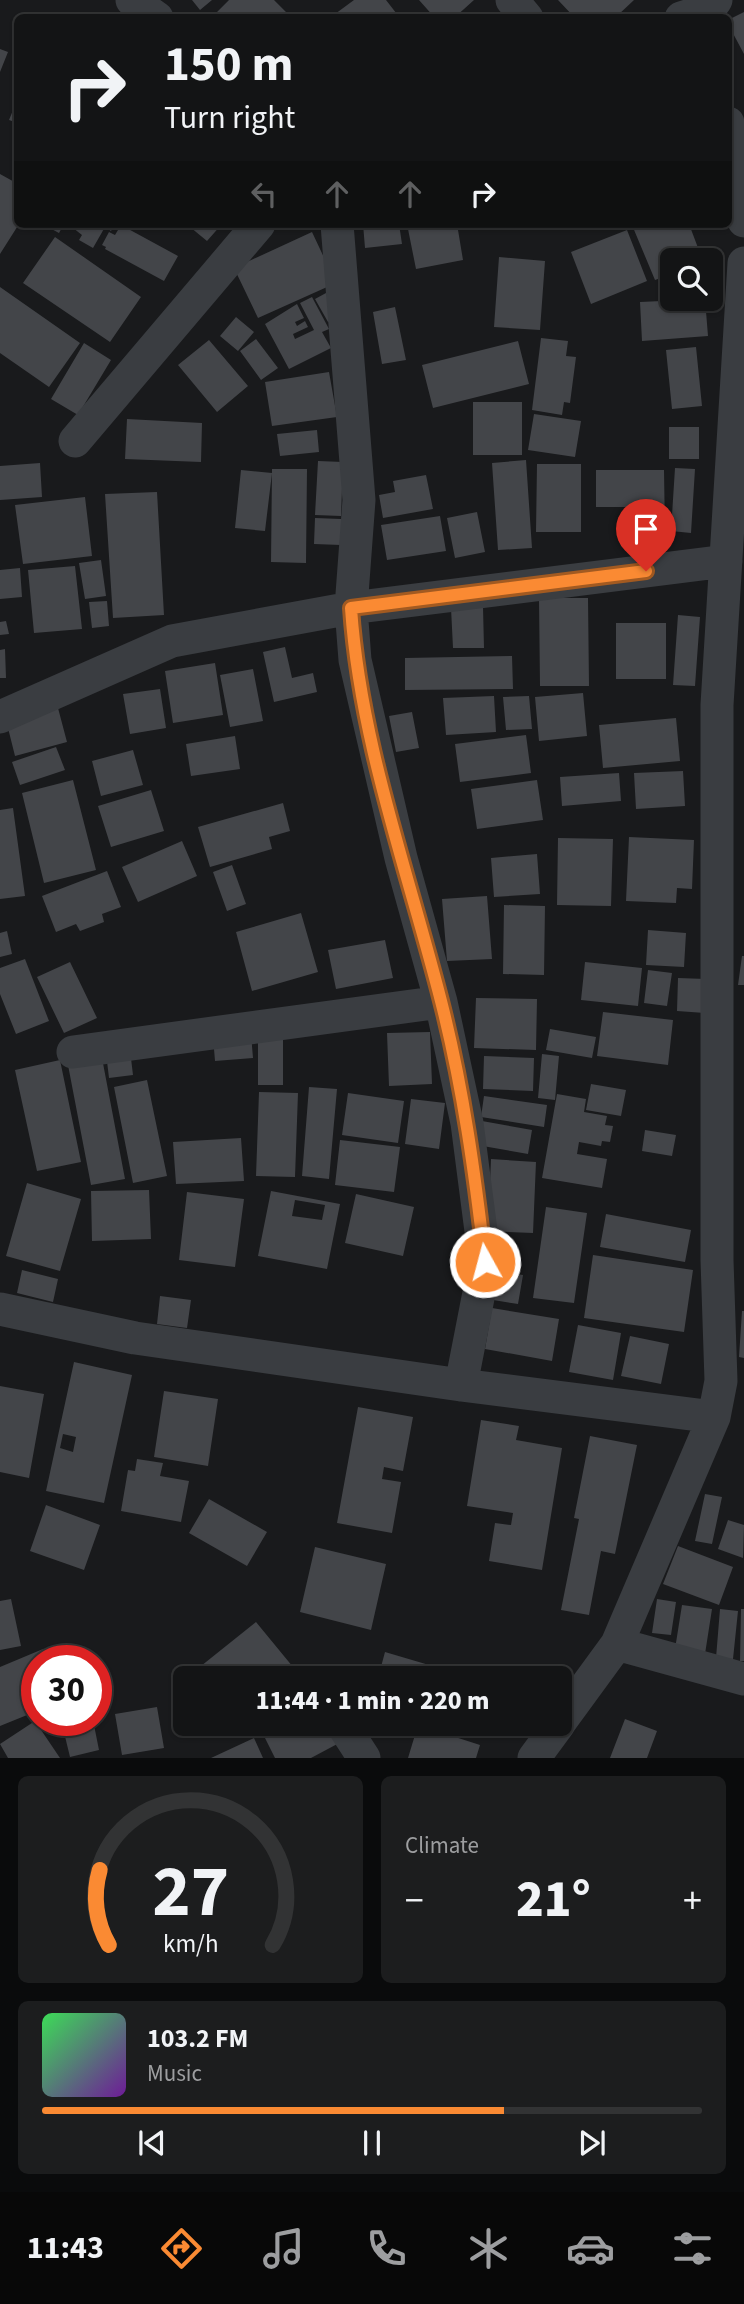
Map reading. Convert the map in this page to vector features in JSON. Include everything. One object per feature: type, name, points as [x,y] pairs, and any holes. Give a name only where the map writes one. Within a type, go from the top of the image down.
[{"type":"street","points":[[132,0],[151,14]]},
{"type":"street","points":[[512,0],[524,14]]},
{"type":"street","points":[[732,148],[744,221]]},
{"type":"street","points":[[75,442],[256,228]]},
{"type":"street","points":[[337,228],[359,500],[351,608],[355,660],[366,715],[441,1002],[467,1123],[485,1262],[461,1385]]},
{"type":"street","points":[[572,1705],[617,1644],[714,1417],[732,1383],[717,1260],[717,705],[726,561],[737,505],[744,263]]},
{"type":"street","points":[[0,717],[172,641],[351,608],[726,561]]},
{"type":"street","points":[[74,1052],[441,1002]]},
{"type":"street","points":[[0,1309],[135,1338],[461,1385],[714,1417]]},
{"type":"street","points":[[617,1644],[744,1679]]},
{"type":"street","points":[[350,1736],[364,1758]]},
{"type":"street","points":[[534,1758],[550,1736]]},
{"type":"building","points":[[192,0],[212,0],[200,10]]},
{"type":"building","points":[[229,0],[274,0],[287,13],[286,14],[215,14]]},
{"type":"building","points":[[354,0],[386,0],[397,14],[335,14]]},
{"type":"building","points":[[419,0],[474,0],[458,14],[431,14]]},
{"type":"building","points":[[558,0],[634,0],[619,14],[571,14]]},
{"type":"building","points":[[744,12],[744,54],[732,32],[732,18]]},
{"type":"building","points":[[0,49],[8,52],[0,72]]},
{"type":"building","points":[[14,108],[14,122],[9,120]]},
{"type":"building","points":[[0,174],[14,182],[14,228],[16,228],[0,254]]},
{"type":"building","points":[[73,228],[104,228],[93,248],[79,240],[82,235]]},
{"type":"building","points":[[119,228],[127,228],[178,256],[164,281],[105,249],[102,245],[109,232],[115,235]]},
{"type":"building","points":[[191,228],[218,228],[207,241]]},
{"type":"building","points":[[363,228],[400,228],[402,244],[365,248]]},
{"type":"building","points":[[408,228],[458,228],[463,260],[416,269]]},
{"type":"building","points":[[633,228],[691,228],[698,248],[660,248],[660,278],[655,280]]},
{"type":"building","points":[[627,230],[647,281],[591,304],[571,252]]},
{"type":"building","points":[[312,232],[336,283],[258,318],[234,268]]},
{"type":"building","points":[[55,237],[141,297],[110,342],[23,283]]},
{"type":"building","points":[[499,257],[545,261],[540,330],[494,327]]},
{"type":"building","points":[[0,287],[80,343],[49,387],[0,353]]},
{"type":"building","points":[[326,293],[339,316],[328,322],[315,299]]},
{"type":"building","points":[[312,297],[329,329],[322,332],[331,348],[289,369],[265,324],[297,304],[304,318],[295,322],[297,326],[305,321],[308,327],[293,334],[295,339],[314,330],[300,303]]},
{"type":"building","points":[[660,301],[660,311],[706,311],[708,336],[642,341],[640,302]]},
{"type":"building","points":[[395,307],[406,360],[382,364],[373,312]]},
{"type":"building","points":[[236,317],[254,332],[238,351],[220,336]]},
{"type":"building","points":[[541,338],[568,341],[566,356],[576,357],[570,403],[564,402],[562,415],[532,410]]},
{"type":"building","points":[[256,339],[278,368],[261,380],[240,351]]},
{"type":"building","points":[[209,340],[248,386],[217,412],[178,365]]},
{"type":"building","points":[[518,341],[529,384],[433,408],[422,365]]},
{"type":"building","points":[[84,343],[111,360],[78,415],[51,399]]},
{"type":"building","points":[[696,347],[702,406],[672,409],[666,350]]},
{"type":"building","points":[[329,372],[337,417],[272,426],[265,382]]},
{"type":"building","points":[[473,402],[522,402],[522,455],[473,455]]},
{"type":"building","points":[[534,414],[581,421],[575,457],[528,450]]},
{"type":"building","points":[[127,419],[202,423],[201,462],[125,459]]},
{"type":"building","points":[[669,427],[699,427],[699,459],[669,459]]},
{"type":"building","points":[[317,430],[319,452],[280,456],[277,434]]},
{"type":"building","points":[[526,460],[532,548],[498,550],[492,463]]},
{"type":"building","points":[[318,461],[343,462],[341,516],[315,515]]},
{"type":"building","points":[[40,463],[42,497],[0,500],[0,466]]},
{"type":"building","points":[[537,464],[581,464],[581,532],[536,532]]},
{"type":"building","points":[[675,468],[695,469],[691,533],[671,531]]},
{"type":"building","points":[[272,469],[307,469],[306,563],[271,562]]},
{"type":"building","points":[[241,470],[272,473],[265,531],[235,528]]},
{"type":"building","points":[[596,470],[664,470],[665,533],[632,533],[632,507],[596,507]]},
{"type":"building","points":[[426,475],[433,509],[383,518],[379,495],[395,492],[393,481]]},
{"type":"building","points":[[157,492],[164,615],[113,618],[105,494]]},
{"type":"building","points":[[85,497],[92,556],[23,564],[15,505]]},
{"type":"building","points":[[477,512],[485,552],[455,558],[447,518]]},
{"type":"building","points":[[440,516],[446,551],[387,560],[381,525]]},
{"type":"building","points":[[315,518],[341,519],[341,545],[314,544]]},
{"type":"building","points":[[101,560],[106,596],[85,599],[79,563]]},
{"type":"building","points":[[75,566],[82,629],[34,633],[28,570]]},
{"type":"building","points":[[20,568],[22,597],[0,599],[0,570]]},
{"type":"building","points":[[539,598],[588,598],[589,686],[540,686]]},
{"type":"building","points":[[107,601],[109,626],[92,628],[89,602]]},
{"type":"building","points":[[483,607],[484,648],[453,648],[451,608]]},
{"type":"building","points":[[678,615],[700,617],[695,686],[673,685]]},
{"type":"building","points":[[6,621],[9,634],[0,635],[0,622]]},
{"type":"building","points":[[616,623],[666,623],[666,679],[616,679]]},
{"type":"building","points":[[285,647],[292,678],[313,673],[317,692],[274,702],[263,652]]},
{"type":"building","points":[[5,649],[6,678],[0,678],[0,650]]},
{"type":"building","points":[[512,656],[513,689],[405,690],[405,658]]},
{"type":"building","points":[[215,663],[223,715],[173,723],[165,671]]},
{"type":"building","points":[[253,669],[263,721],[230,727],[220,675]]},
{"type":"building","points":[[160,689],[166,728],[130,734],[123,694]]},
{"type":"building","points":[[583,693],[587,736],[539,741],[535,697]]},
{"type":"building","points":[[494,696],[496,732],[446,735],[443,698]]},
{"type":"building","points":[[529,696],[532,729],[506,730],[503,697]]},
{"type":"building","points":[[58,708],[67,742],[15,756],[6,720]]},
{"type":"building","points":[[412,712],[419,748],[396,752],[389,716]]},
{"type":"building","points":[[676,718],[680,761],[603,768],[599,725]]},
{"type":"building","points":[[526,735],[531,773],[460,782],[455,744]]},
{"type":"building","points":[[235,736],[240,769],[191,776],[186,744]]},
{"type":"building","points":[[56,747],[65,770],[20,785],[12,762]]},
{"type":"building","points":[[133,750],[143,785],[101,796],[92,761]]},
{"type":"building","points":[[683,771],[685,806],[636,809],[634,773]]},
{"type":"building","points":[[619,773],[621,801],[562,806],[560,777]]},
{"type":"building","points":[[73,780],[96,870],[44,883],[22,793]]},
{"type":"building","points":[[537,780],[543,820],[477,829],[471,789]]},
{"type":"building","points":[[151,790],[164,831],[111,847],[98,806]]},
{"type":"building","points":[[283,803],[290,831],[269,837],[272,849],[210,867],[198,827]]},
{"type":"building","points":[[13,808],[25,896],[0,899],[0,810]]},
{"type":"building","points":[[629,837],[694,840],[692,889],[677,888],[676,903],[626,901]]},
{"type":"building","points":[[558,838],[613,839],[611,906],[557,905]]},
{"type":"building","points":[[182,841],[197,876],[138,902],[122,867]]},
{"type":"building","points":[[537,854],[540,894],[494,897],[491,858]]},
{"type":"building","points":[[232,865],[246,904],[227,911],[213,872]]},
{"type":"building","points":[[107,871],[121,907],[102,914],[104,922],[80,931],[76,924],[56,932],[42,896]]},
{"type":"building","points":[[487,896],[492,959],[447,961],[442,899]]},
{"type":"building","points":[[504,905],[545,906],[544,975],[503,974]]},
{"type":"building","points":[[301,913],[318,972],[252,991],[236,932]]},
{"type":"building","points":[[648,930],[686,933],[684,967],[646,965]]},
{"type":"building","points":[[7,931],[12,954],[0,957],[0,933]]},
{"type":"building","points":[[385,940],[393,978],[336,989],[328,950]]},
{"type":"building","points":[[742,956],[744,985],[738,985]]},
{"type":"building","points":[[25,959],[49,1021],[16,1034],[0,994],[0,968]]},
{"type":"building","points":[[70,962],[97,1018],[64,1033],[37,977]]},
{"type":"building","points":[[585,962],[642,968],[638,1006],[581,1000]]},
{"type":"building","points":[[648,970],[672,973],[667,1006],[644,1003]]},
{"type":"building","points":[[678,978],[706,979],[705,1013],[677,1011]]},
{"type":"building","points":[[476,998],[537,999],[536,1050],[474,1048]]},
{"type":"building","points":[[603,1012],[673,1020],[668,1065],[597,1056]]},
{"type":"building","points":[[550,1029],[596,1037],[592,1058],[546,1050]]},
{"type":"building","points":[[430,1032],[432,1084],[389,1086],[387,1033]]},
{"type":"building","points":[[251,1034],[253,1058],[215,1061],[213,1037]]},
{"type":"building","points":[[258,1036],[283,1036],[283,1085],[258,1085]]},
{"type":"building","points":[[130,1050],[133,1075],[109,1078],[106,1053]]},
{"type":"building","points":[[542,1054],[559,1056],[555,1100],[538,1098]]},
{"type":"building","points":[[484,1056],[534,1058],[533,1091],[483,1089]]},
{"type":"building","points":[[102,1058],[125,1179],[91,1185],[68,1065]]},
{"type":"building","points":[[60,1060],[81,1162],[37,1171],[15,1070]]},
{"type":"building","points":[[147,1080],[167,1176],[133,1183],[114,1087]]},
{"type":"building","points":[[591,1084],[626,1090],[621,1116],[586,1110]]},
{"type":"building","points":[[309,1087],[337,1089],[329,1179],[302,1176]]},
{"type":"building","points":[[259,1092],[298,1093],[295,1177],[256,1176]]},
{"type":"building","points":[[348,1093],[404,1101],[398,1143],[342,1135]]},
{"type":"building","points":[[557,1094],[586,1099],[584,1112],[607,1116],[605,1125],[613,1126],[610,1142],[602,1141],[601,1146],[579,1142],[577,1154],[607,1159],[602,1188],[542,1178]]},
{"type":"building","points":[[484,1096],[547,1105],[544,1127],[481,1117]]},
{"type":"building","points":[[411,1099],[445,1103],[439,1149],[405,1144]]},
{"type":"building","points":[[482,1121],[532,1130],[528,1154],[477,1145]]},
{"type":"building","points":[[645,1130],[676,1135],[672,1156],[642,1151]]},
{"type":"building","points":[[241,1138],[244,1181],[176,1184],[173,1142]]},
{"type":"building","points":[[340,1140],[400,1147],[394,1192],[335,1185]]},
{"type":"building","points":[[491,1159],[536,1162],[533,1233],[488,1231]]},
{"type":"building","points":[[27,1183],[81,1199],[60,1271],[6,1256]]},
{"type":"building","points":[[149,1190],[151,1239],[92,1241],[91,1191]]},
{"type":"building","points":[[271,1191],[340,1204],[327,1269],[258,1256]],"holes":[[[295,1200],[325,1205],[322,1220],[292,1216]]]},
{"type":"building","points":[[187,1192],[244,1199],[235,1267],[179,1260]]},
{"type":"building","points":[[356,1194],[414,1207],[403,1256],[345,1243]]},
{"type":"building","points":[[546,1207],[587,1213],[574,1303],[533,1298]]},
{"type":"building","points":[[606,1214],[691,1230],[685,1262],[600,1247]]},
{"type":"building","points":[[593,1255],[693,1270],[684,1332],[584,1318]]},
{"type":"building","points":[[22,1270],[58,1279],[53,1302],[17,1293]]},
{"type":"building","points":[[491,1270],[523,1275],[518,1304],[487,1299]]},
{"type":"building","points":[[160,1296],[191,1300],[187,1328],[157,1324]]},
{"type":"building","points":[[492,1308],[559,1319],[552,1361],[485,1349]]},
{"type":"building","points":[[744,1311],[744,1358],[739,1357]]},
{"type":"building","points":[[578,1325],[621,1333],[613,1380],[569,1372]]},
{"type":"building","points":[[630,1336],[669,1344],[661,1384],[621,1376]]},
{"type":"building","points":[[74,1362],[132,1375],[104,1503],[46,1491]],"holes":[[[63,1434],[76,1437],[73,1452],[60,1448]]]},
{"type":"building","points":[[0,1386],[44,1394],[29,1478],[0,1472]]},
{"type":"building","points":[[164,1391],[218,1399],[208,1466],[154,1457]]},
{"type":"building","points":[[358,1407],[413,1417],[403,1471],[384,1467],[382,1479],[401,1482],[392,1533],[337,1523]]},
{"type":"building","points":[[481,1420],[519,1426],[516,1440],[562,1448],[542,1570],[489,1561],[495,1523],[511,1525],[513,1513],[467,1506]]},
{"type":"building","points":[[590,1436],[637,1445],[615,1554],[601,1551],[589,1615],[561,1610],[579,1519],[574,1518]]},
{"type":"building","points":[[137,1459],[163,1463],[160,1476],[189,1481],[181,1522],[121,1511],[128,1470],[135,1471]]},
{"type":"building","points":[[705,1494],[722,1497],[712,1544],[695,1541]]},
{"type":"building","points":[[209,1499],[267,1532],[247,1566],[189,1533]]},
{"type":"building","points":[[46,1505],[100,1525],[84,1570],[30,1551]]},
{"type":"building","points":[[728,1520],[744,1525],[743,1558],[718,1549]]},
{"type":"building","points":[[678,1546],[733,1567],[719,1605],[663,1584]]},
{"type":"building","points":[[315,1547],[386,1564],[371,1630],[300,1612]]},
{"type":"building","points":[[11,1599],[21,1646],[0,1650],[0,1601]]},
{"type":"building","points":[[657,1599],[676,1602],[671,1635],[652,1633]]},
{"type":"building","points":[[682,1605],[712,1609],[705,1654],[675,1649]]},
{"type":"building","points":[[720,1609],[738,1611],[733,1659],[716,1658]]},
{"type":"building","points":[[741,1609],[744,1609],[744,1661],[740,1661]]},
{"type":"building","points":[[256,1622],[292,1666],[201,1666]]},
{"type":"building","points":[[385,1652],[432,1666],[381,1666]]},
{"type":"building","points":[[21,1658],[21,1717],[0,1726],[0,1667]]},
{"type":"building","points":[[157,1707],[164,1748],[122,1755],[115,1714]]},
{"type":"building","points":[[625,1719],[657,1731],[647,1758],[610,1758]]},
{"type":"building","points":[[21,1730],[21,1736],[45,1736],[60,1758],[8,1758],[0,1744]]},
{"type":"building","points":[[65,1736],[96,1736],[99,1750],[70,1757]]},
{"type":"building","points":[[264,1736],[338,1736],[341,1742],[311,1758],[275,1758]]},
{"type":"building","points":[[415,1736],[452,1736],[480,1745],[476,1758],[408,1758]]},
{"type":"building","points":[[254,1738],[263,1758],[211,1758]]},
{"type":"route","points":[[485,1262],[467,1123],[441,1002],[401,858],[366,715],[355,660],[351,608],[646,571]]}]
